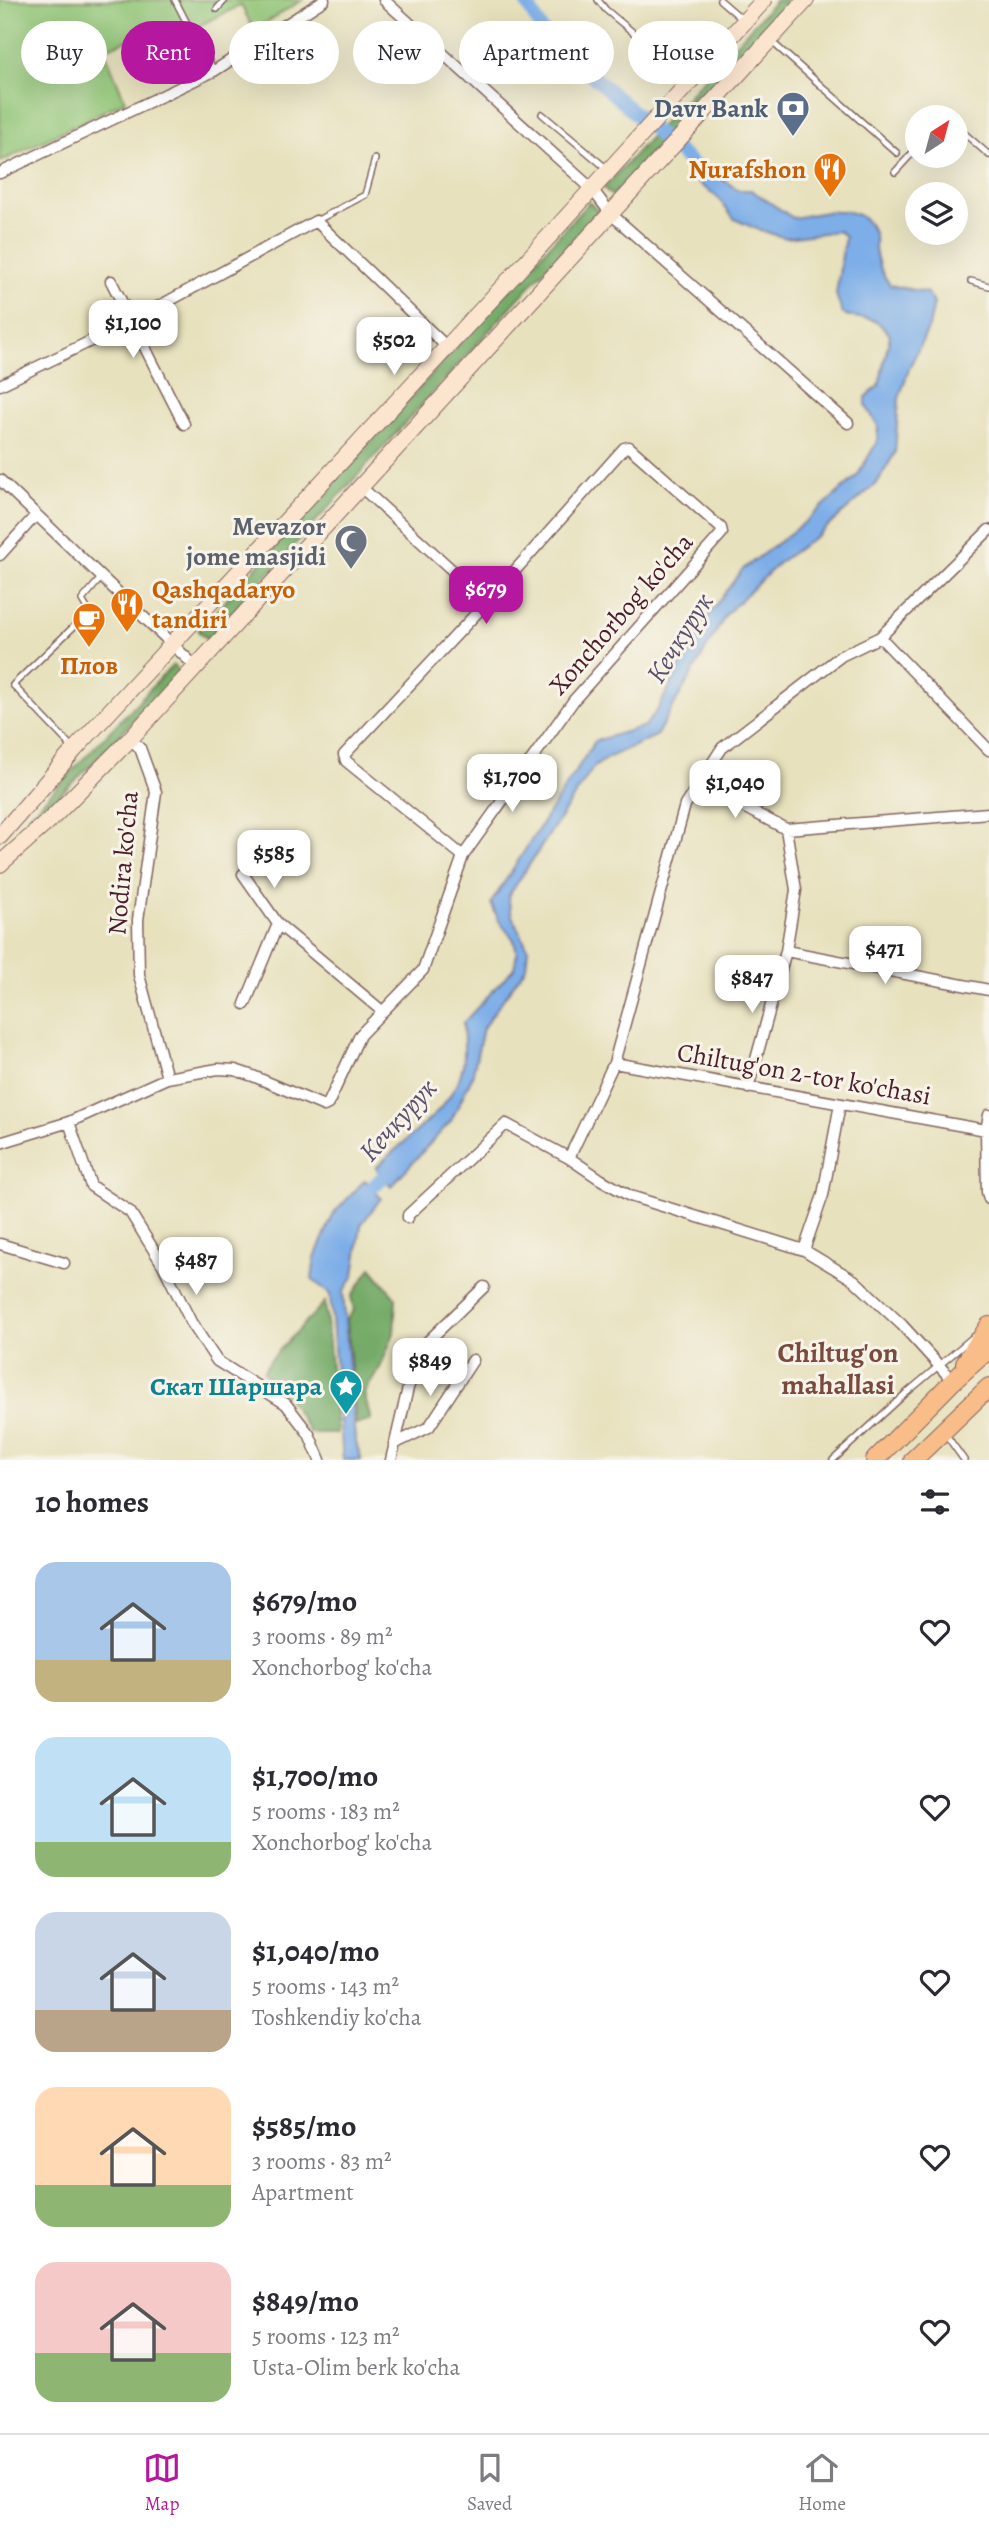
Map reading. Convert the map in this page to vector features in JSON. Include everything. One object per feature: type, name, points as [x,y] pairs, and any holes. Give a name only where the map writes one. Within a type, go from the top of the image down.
[{"type":"main road","points":[[738,28],[764,0]]},
{"type":"main road","points":[[0,864],[53,817],[130,739],[806,0]]},
{"type":"main road","points":[[0,836],[75,749],[687,84]]},
{"type":"main road","points":[[953,1381],[989,1325]]},
{"type":"main road","points":[[876,1460],[953,1381],[989,1349]]},
{"type":"main road","points":[[912,1460],[989,1387]]},
{"type":"main road","points":[[959,1413],[989,1399]]},
{"type":"street","points":[[215,70],[324,0]]},
{"type":"street","points":[[384,0],[592,189],[611,214],[848,423]]},
{"type":"street","points":[[0,173],[187,84]]},
{"type":"street","points":[[0,385],[130,322],[316,221],[447,347]]},
{"type":"street","points":[[111,281],[184,424]]},
{"type":"street","name":"Xonchorbog' ko'cha","points":[[167,1078],[218,1069],[235,1070],[324,1106],[328,1104],[355,1043],[423,970],[463,856],[574,699],[722,533],[721,528],[629,447],[624,448],[488,602],[344,755],[346,761],[463,856]]},
{"type":"street","points":[[0,480],[197,667]]},
{"type":"street","points":[[361,487],[488,602]]},
{"type":"street","points":[[0,555],[36,515]]},
{"type":"street","points":[[569,1158],[614,1063],[685,805],[722,748],[841,656],[880,638],[989,530]]},
{"type":"street","points":[[880,638],[989,750]]},
{"type":"street","name":"Nodira ko'cha","points":[[130,739],[140,748],[156,792],[138,920],[139,975],[167,1078]]},
{"type":"street","points":[[699,784],[786,829],[989,813]]},
{"type":"street","points":[[748,1088],[786,951],[796,890],[786,829]]},
{"type":"street","points":[[243,874],[278,925],[382,1011]]},
{"type":"street","points":[[245,1003],[278,925]]},
{"type":"street","points":[[786,951],[989,990]]},
{"type":"street","name":"Chiltug'on 2-tor ko'chasi","points":[[614,1063],[986,1130]]},
{"type":"street","points":[[0,1143],[69,1122],[167,1078]]},
{"type":"street","points":[[804,1250],[823,1195],[840,1104]]},
{"type":"street","points":[[989,1115],[986,1130],[986,1192],[989,1199]]},
{"type":"street","points":[[69,1122],[91,1186],[130,1212],[163,1265],[191,1322],[217,1361],[286,1404],[309,1434],[320,1460]]},
{"type":"street","points":[[408,1218],[408,1215],[506,1124],[569,1158],[630,1196],[804,1250],[854,1280],[902,1325],[953,1381]]},
{"type":"street","points":[[0,1244],[64,1263]]},
{"type":"street","points":[[391,1460],[408,1388],[425,1344],[484,1287]]},
{"type":"street","points":[[394,1444],[429,1427],[473,1360]]},
{"type":"lane","points":[[175,0],[186,21]]},
{"type":"lane","points":[[217,9],[225,0]]},
{"type":"lane","points":[[598,0],[628,29]]},
{"type":"lane","points":[[720,0],[744,21]]},
{"type":"lane","points":[[770,40],[897,153]]},
{"type":"lane","points":[[542,114],[609,170]]},
{"type":"lane","points":[[968,136],[989,155]]},
{"type":"lane","points":[[316,221],[365,195],[375,159]]},
{"type":"lane","points":[[895,172],[905,161]]},
{"type":"lane","points":[[971,281],[989,286]]},
{"type":"lane","points":[[75,749],[13,685],[89,612],[82,600],[102,577]]},
{"type":"lane","points":[[833,1460],[939,1365],[989,1325]]},
{"type":"lane","points":[[942,1430],[964,1460]]},
{"type":"green space","points":[[0,0],[302,0],[268,21],[249,21],[241,5],[208,21],[121,21],[121,43],[107,48],[107,21],[21,21],[21,84],[107,84],[107,56],[125,101],[0,162]]},
{"type":"green space","points":[[776,0],[793,0],[738,60],[738,42]]},
{"type":"green space","points":[[699,84],[715,84],[612,196],[604,188]]},
{"type":"green space","points":[[589,202],[598,211],[208,640],[198,631]]},
{"type":"green space","points":[[173,665],[181,672],[81,775],[32,820],[29,816]]},
{"type":"green space","points":[[371,1268],[396,1298],[394,1333],[380,1368],[364,1393],[371,1420],[356,1425],[347,1319],[354,1310],[351,1297]]},
{"type":"green space","points":[[325,1302],[337,1433],[310,1433],[290,1401],[263,1372],[270,1360]]},
{"type":"water","points":[[692,166],[710,170],[738,190],[751,190],[793,218],[838,211],[860,216],[868,222],[874,233],[877,259],[890,285],[927,293],[934,303],[929,327],[910,366],[899,398],[895,453],[877,483],[819,534],[781,561],[727,613],[656,736],[607,758],[593,768],[508,897],[512,916],[528,949],[526,967],[483,1028],[472,1077],[451,1121],[391,1186],[376,1168],[427,1122],[450,1096],[463,1066],[463,1023],[514,968],[517,953],[514,940],[499,921],[491,903],[595,741],[645,726],[658,709],[705,620],[742,570],[805,522],[857,476],[877,442],[878,426],[866,406],[866,397],[879,386],[890,335],[877,322],[842,313],[836,294],[845,236],[838,231],[786,238],[734,219],[717,197],[697,182]]},
{"type":"water","points":[[365,1180],[381,1198],[361,1225],[354,1276],[343,1292],[355,1439],[361,1460],[343,1460],[330,1294],[312,1279],[315,1257],[334,1213]]},
{"type":"waterway","name":"Кечкурук","points":[[525,0],[543,32],[707,177]]},
{"type":"waterway","name":"Кечкурук","points":[[360,1202],[396,1164]]},
{"type":"place","name":"Davr Bank","points":[[793,138]]},
{"type":"place","name":"Nurafshon","points":[[830,199]]},
{"type":"place","name":"Mevazor jome masjidi","points":[[351,571]]},
{"type":"place","name":"Qashqadaryo tandiri","points":[[127,634]]},
{"type":"place","name":"Плов","points":[[89,649]]},
{"type":"place","name":"Скат Шаршара","points":[[346,1416]]},
{"type":"district","name":"Chiltug'on mahallasi","points":[[838,1369]]}]
